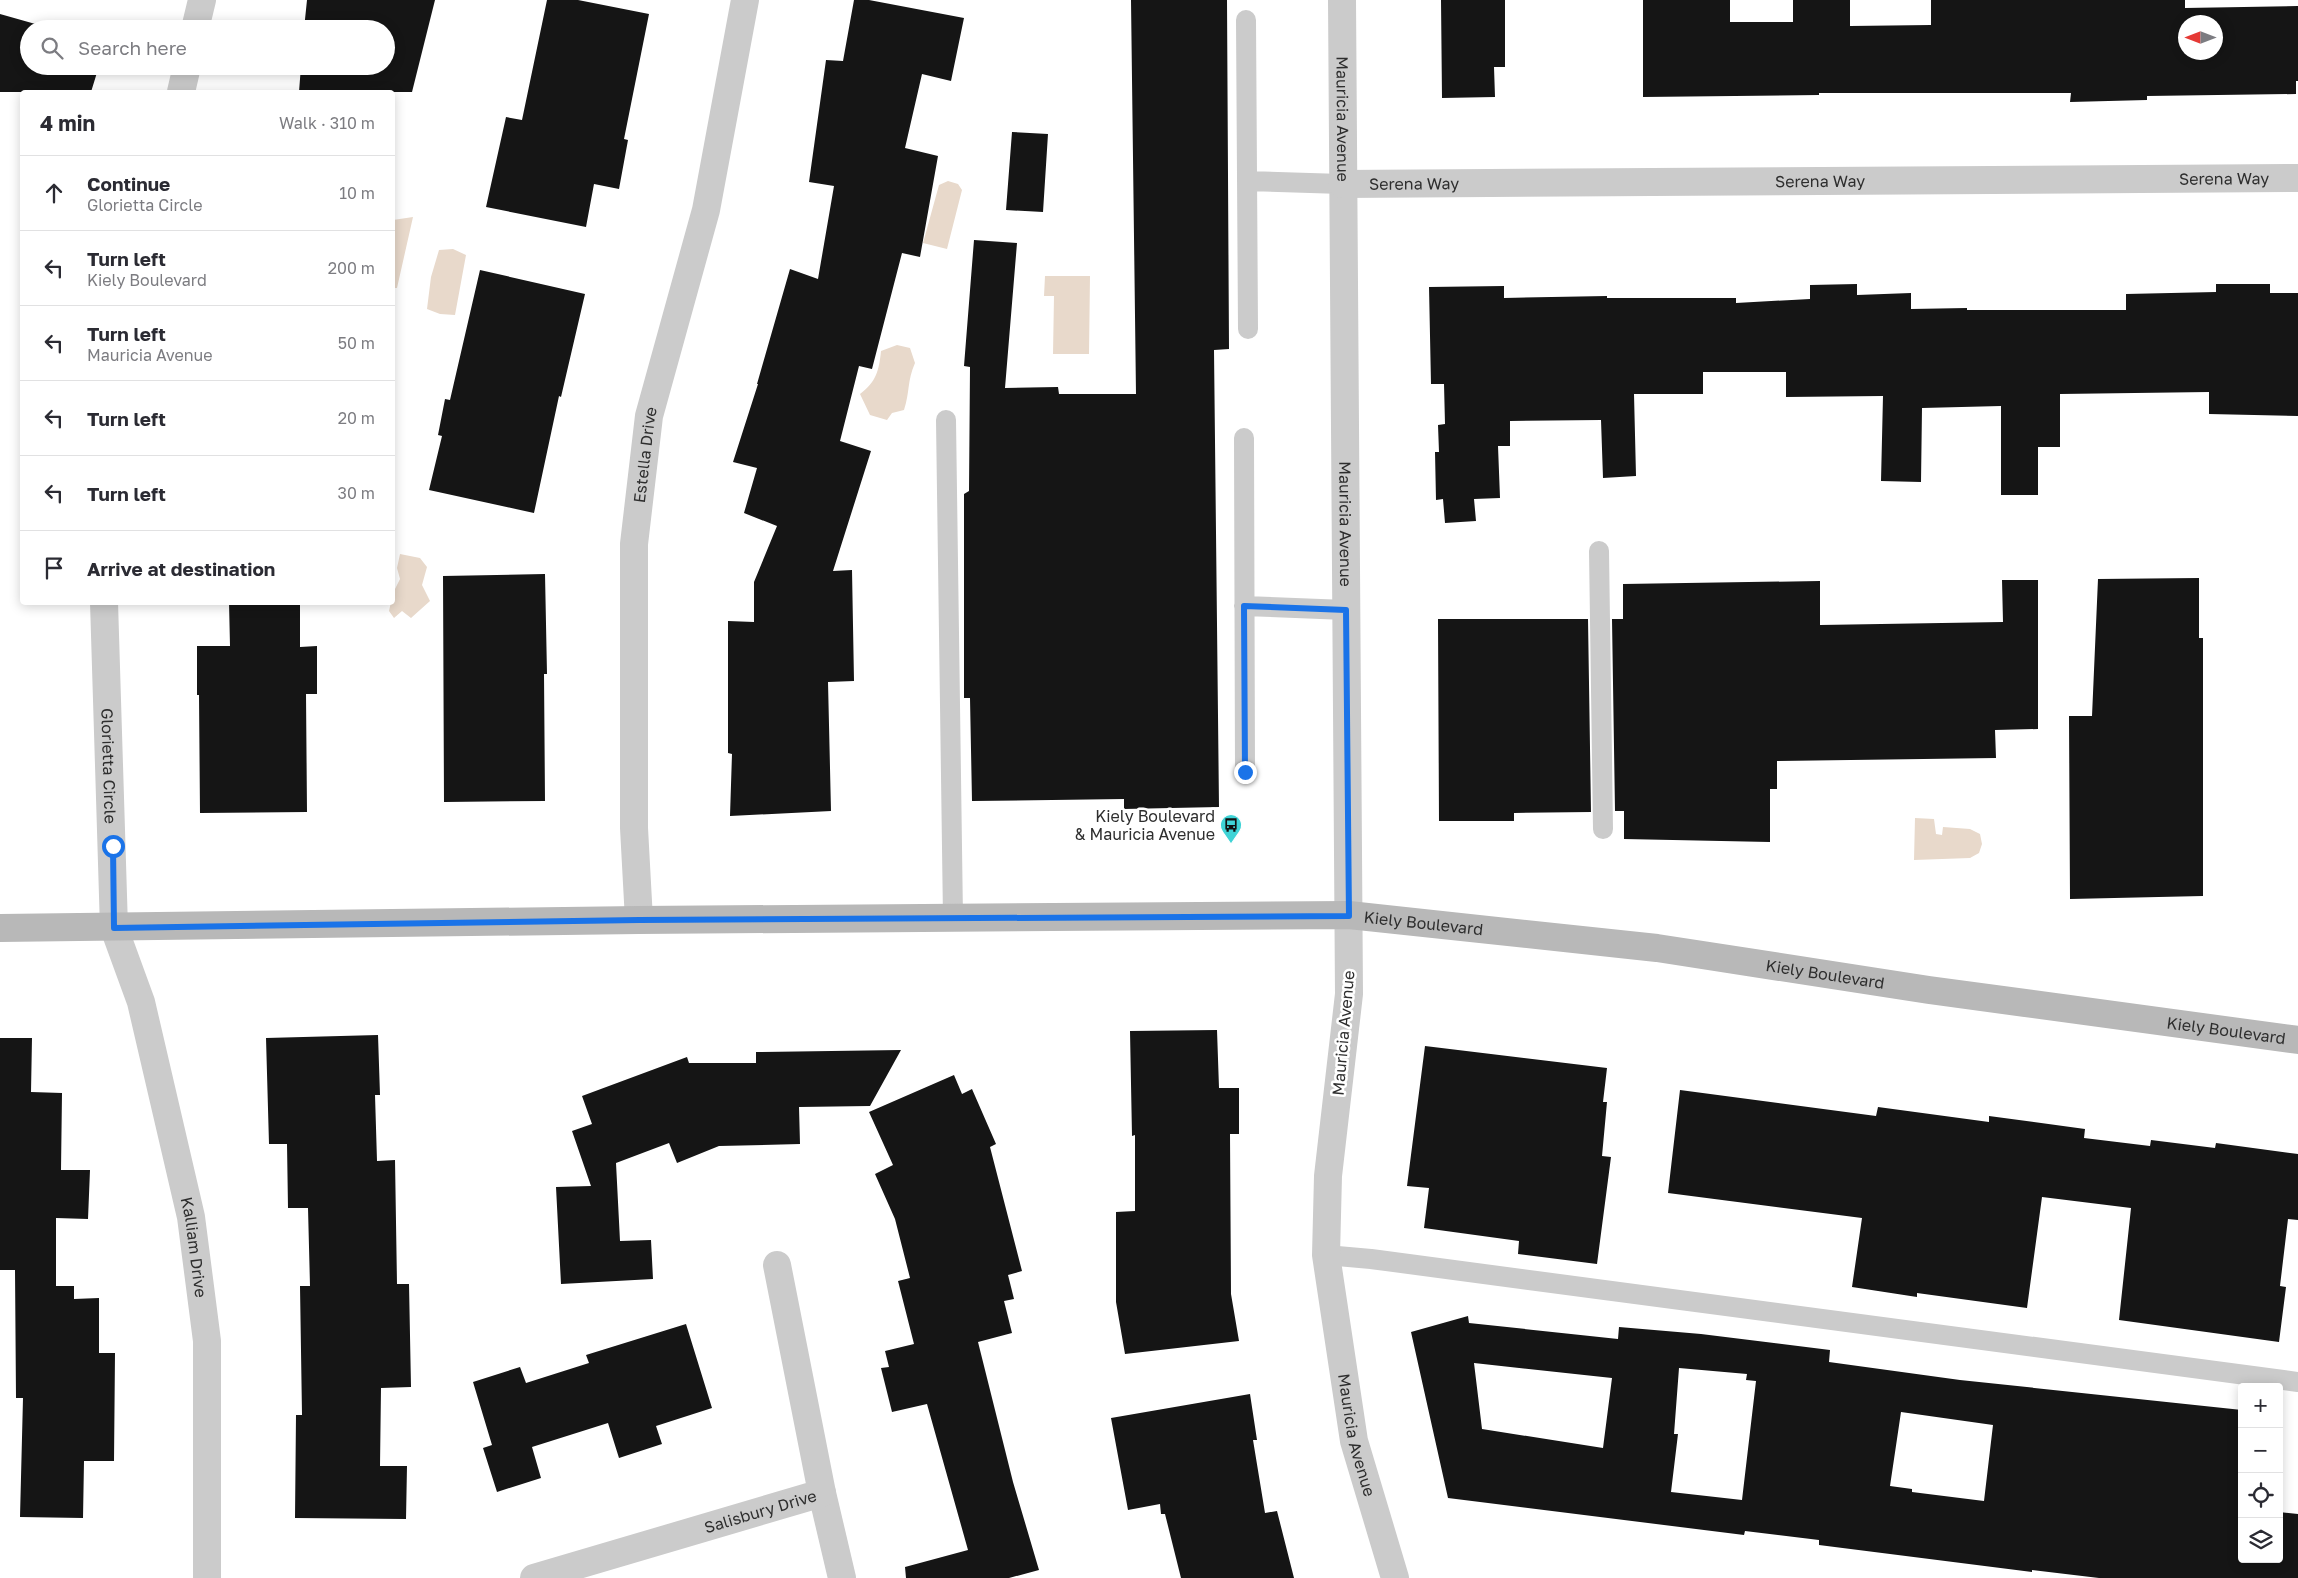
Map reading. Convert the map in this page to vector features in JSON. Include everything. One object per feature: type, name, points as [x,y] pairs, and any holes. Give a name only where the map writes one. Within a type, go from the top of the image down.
[{"type":"main road","name":"Kiely Boulevard","points":[[0,928],[1185,915],[1349,916],[1656,948],[1929,990],[2298,1040]]},
{"type":"street","points":[[197,20],[202,0]]},
{"type":"street","name":"Estella Drive","points":[[639,920],[634,828],[634,544],[648,426],[706,210],[745,0]]},
{"type":"street","name":"Mauricia Avenue","points":[[1342,0],[1349,994],[1328,1176],[1326,1255],[1354,1441],[1395,1578]]},
{"type":"street","points":[[181,90],[185,75]]},
{"type":"street","name":"Serena Way","points":[[1342,184],[2298,178]]},
{"type":"street","name":"Glorietta Circle","points":[[104,605],[114,928]]},
{"type":"street","name":"Kalliam Drive","points":[[114,928],[141,1002],[191,1217],[207,1341],[206,1578]]},
{"type":"street","name":"Salisbury Drive","points":[[534,1578],[822,1493],[777,1265]]},
{"type":"street","points":[[822,1493],[842,1578]]},
{"type":"lane","points":[[1246,20],[1248,329]]},
{"type":"lane","points":[[1247,182],[1342,184]]},
{"type":"lane","points":[[946,420],[953,918]]},
{"type":"lane","points":[[1244,438],[1245,772]]},
{"type":"lane","points":[[1598,552],[1603,829]]},
{"type":"lane","points":[[1244,606],[1346,610]]},
{"type":"lane","points":[[1326,1255],[1371,1258],[2298,1382]]},
{"type":"shaded area","points":[[948,181],[958,184],[962,190],[947,249],[923,243],[939,185]]},
{"type":"shaded area","points":[[413,217],[397,288],[395,288],[395,220]]},
{"type":"shaded area","points":[[453,249],[466,255],[455,315],[440,314],[427,309],[431,277],[439,250]]},
{"type":"shaded area","points":[[1045,276],[1090,276],[1089,354],[1053,354],[1054,296],[1044,296]]},
{"type":"shaded area","points":[[897,345],[910,348],[915,363],[904,410],[892,413],[887,420],[870,415],[860,394],[876,376],[881,351]]},
{"type":"shaded area","points":[[400,554],[420,558],[427,567],[422,585],[430,601],[411,618],[402,611],[394,618],[389,611],[390,605],[395,605],[395,589],[400,579],[397,568]]},
{"type":"shaded area","points":[[1915,818],[1934,819],[1936,834],[1942,835],[1943,827],[1970,829],[1980,834],[1982,844],[1979,853],[1970,858],[1914,860]]},
{"type":"building","points":[[307,0],[435,0],[412,92],[395,92],[395,90],[299,90],[300,75],[395,75],[395,20],[305,20]]},
{"type":"building","points":[[547,0],[578,0],[649,14],[624,139],[628,140],[619,189],[594,184],[586,227],[486,207],[506,117],[522,120]]},
{"type":"building","points":[[854,0],[869,0],[964,18],[951,81],[922,74],[905,148],[938,156],[920,257],[902,253],[872,369],[859,366],[840,441],[871,451],[833,571],[852,570],[854,681],[828,682],[831,811],[730,816],[732,754],[728,753],[728,621],[754,622],[754,582],[777,526],[744,513],[757,468],[733,462],[758,384],[790,269],[818,279],[834,186],[809,182],[826,60],[843,61]]},
{"type":"building","points":[[1131,0],[1227,0],[1229,349],[1214,350],[1219,807],[1124,809],[1124,799],[972,801],[970,698],[964,698],[964,494],[969,491],[970,367],[964,366],[974,240],[1017,243],[1005,388],[1058,387],[1059,394],[1136,394]]},
{"type":"building","points":[[1441,0],[1505,0],[1505,67],[1494,67],[1495,97],[1442,98]]},
{"type":"building","points":[[1643,0],[1730,0],[1730,22],[1793,22],[1793,0],[1850,0],[1850,26],[1931,25],[1931,0],[2185,0],[2185,8],[2298,6],[2298,81],[2296,81],[2296,94],[2147,96],[2147,100],[2070,102],[2071,93],[1819,93],[1819,95],[1643,97]]},
{"type":"building","points":[[0,14],[21,20],[20,75],[96,75],[92,90],[20,90],[20,92],[0,92]]},
{"type":"building","points":[[1012,132],[1048,134],[1043,212],[1006,210]]},
{"type":"building","points":[[480,270],[585,294],[561,397],[559,396],[534,513],[429,490],[442,436],[438,435],[445,399],[450,400]]},
{"type":"building","points":[[1857,284],[1857,295],[1911,293],[1911,309],[2126,310],[2126,294],[2216,292],[2216,284],[2270,284],[2270,293],[2298,293],[2298,416],[2209,414],[2209,392],[2060,394],[2060,447],[2038,447],[2038,495],[2001,495],[2001,406],[1922,408],[1921,482],[1881,481],[1883,396],[1786,397],[1786,372],[1703,372],[1703,394],[1634,394],[1636,476],[1603,478],[1601,420],[1510,421],[1510,446],[1498,446],[1500,498],[1474,499],[1476,521],[1445,523],[1443,499],[1436,500],[1435,452],[1439,452],[1438,425],[1445,424],[1444,384],[1431,384],[1429,287],[1504,286],[1504,298],[1607,296],[1607,298],[1736,298],[1736,303],[1810,299],[1810,285]]},
{"type":"building","points":[[545,574],[547,674],[544,674],[545,801],[444,802],[443,576]]},
{"type":"building","points":[[2199,578],[2199,638],[2203,638],[2203,896],[2070,899],[2069,716],[2092,716],[2098,579]]},
{"type":"building","points":[[2002,580],[2038,580],[2038,729],[1995,730],[1996,758],[1777,761],[1777,789],[1770,789],[1770,842],[1624,839],[1624,811],[1615,811],[1612,619],[1623,619],[1623,584],[1820,581],[1820,625],[2003,622]]},
{"type":"building","points":[[229,605],[300,605],[300,647],[317,646],[317,694],[306,694],[307,812],[200,813],[197,646],[230,646]]},
{"type":"building","points":[[1438,619],[1588,619],[1591,812],[1514,813],[1514,821],[1439,821]]},
{"type":"building","points":[[1217,1030],[1219,1088],[1239,1088],[1239,1134],[1230,1134],[1231,1294],[1239,1341],[1125,1354],[1116,1302],[1116,1212],[1135,1211],[1135,1135],[1132,1136],[1130,1031]]},
{"type":"building","points":[[378,1035],[380,1095],[375,1095],[377,1161],[395,1160],[397,1284],[409,1284],[411,1387],[381,1388],[380,1466],[407,1466],[406,1519],[295,1518],[296,1415],[302,1415],[300,1286],[310,1286],[308,1208],[288,1208],[287,1144],[269,1144],[266,1038]]},
{"type":"building","points":[[0,1038],[32,1038],[31,1092],[62,1093],[61,1170],[90,1170],[88,1219],[56,1218],[56,1286],[74,1286],[74,1299],[99,1298],[99,1353],[115,1353],[114,1461],[84,1461],[83,1518],[20,1517],[23,1398],[16,1398],[15,1270],[0,1270]]},
{"type":"building","points":[[1425,1046],[1607,1068],[1603,1102],[1607,1102],[1602,1156],[1611,1157],[1597,1264],[1518,1254],[1519,1241],[1424,1228],[1429,1188],[1407,1186]]},
{"type":"building","points":[[901,1050],[870,1106],[799,1107],[800,1144],[719,1146],[677,1163],[669,1143],[616,1163],[620,1241],[651,1240],[653,1279],[561,1284],[556,1187],[591,1186],[572,1131],[592,1124],[582,1096],[687,1057],[689,1063],[756,1063],[756,1052]]},
{"type":"building","points":[[954,1075],[962,1094],[972,1089],[996,1144],[990,1147],[1022,1271],[1008,1275],[1014,1299],[1004,1301],[1012,1333],[978,1342],[1013,1482],[1039,1570],[1009,1578],[906,1578],[905,1567],[968,1550],[927,1404],[892,1412],[881,1368],[889,1367],[885,1351],[914,1344],[898,1281],[910,1278],[895,1219],[875,1174],[893,1165],[869,1112]]},
{"type":"building","points":[[1680,1090],[1876,1116],[1878,1107],[1989,1122],[1989,1116],[2085,1129],[2084,1138],[2150,1146],[2151,1140],[2215,1148],[2216,1143],[2298,1154],[2298,1220],[2288,1219],[2280,1286],[2286,1287],[2279,1342],[2119,1320],[2131,1208],[2042,1197],[2027,1308],[1917,1293],[1917,1297],[1852,1287],[1862,1218],[1668,1193]]},
{"type":"building","points":[[1468,1316],[1469,1323],[1618,1339],[1619,1327],[1701,1334],[1830,1350],[1829,1362],[1960,1380],[2238,1410],[2238,1563],[2283,1563],[2283,1512],[2298,1514],[2298,1578],[2099,1578],[2032,1570],[2032,1572],[1819,1545],[1819,1540],[1745,1531],[1744,1535],[1448,1498],[1411,1332]],"holes":[[[1474,1363],[1612,1378],[1603,1448],[1482,1429]],[[1679,1368],[1747,1374],[1746,1380],[1756,1381],[1742,1500],[1671,1492],[1678,1434],[1674,1434]],[[1901,1412],[1993,1425],[1984,1501],[1912,1492],[1912,1489],[1890,1486]]]},
{"type":"building","points":[[686,1324],[712,1408],[656,1426],[662,1444],[619,1458],[608,1423],[532,1447],[541,1478],[497,1492],[483,1448],[492,1445],[473,1382],[520,1367],[526,1383],[589,1363],[586,1355]]},
{"type":"building","points":[[1250,1394],[1257,1440],[1253,1440],[1265,1513],[1277,1511],[1294,1578],[1181,1578],[1165,1514],[1161,1514],[1160,1504],[1128,1510],[1111,1418]]},
{"type":"place","name":"Kiely Boulevard & Mauricia Avenue","points":[[1231,844]]},
{"type":"route","points":[[113,846],[114,928],[639,920],[1185,915],[1349,916],[1346,610],[1244,606],[1245,772]]}]
